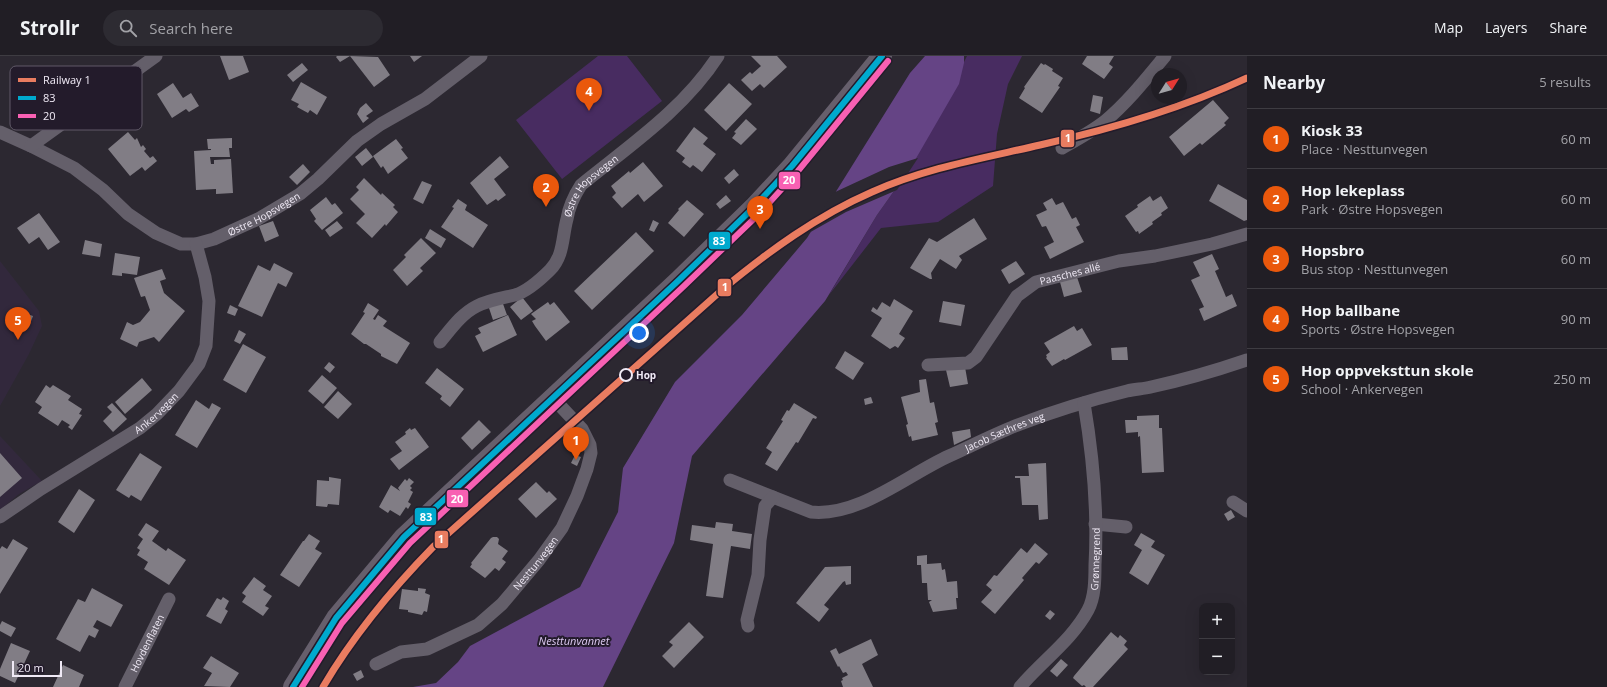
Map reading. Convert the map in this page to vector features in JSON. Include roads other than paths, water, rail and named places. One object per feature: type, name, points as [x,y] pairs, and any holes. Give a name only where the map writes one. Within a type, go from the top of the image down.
[{"type":"main road","points":[[293,687],[336,618],[404,537],[552,397],[679,280],[754,207],[792,166],[882,56]]},
{"type":"street","points":[[142,66],[156,56]]},
{"type":"street","name":"Østre Hopsvegen","points":[[0,132],[74,168],[103,190],[128,214],[156,233],[181,244],[196,244],[214,239],[258,219],[300,194],[318,179],[357,141],[381,124],[425,100],[481,56]]},
{"type":"street","name":"Østre Hopsvegen","points":[[440,342],[466,312],[477,305],[526,290],[551,269],[557,261],[561,250],[570,207],[575,194],[581,185],[656,125],[687,96],[707,74],[718,56]]},
{"type":"street","points":[[1062,148],[1085,135],[1105,121],[1126,101],[1165,56]]},
{"type":"street","points":[[31,146],[53,130]]},
{"type":"street","name":"Paasches allé","points":[[928,365],[968,363],[976,357],[1017,296],[1036,282],[1119,261],[1155,256],[1212,244],[1247,234]]},
{"type":"street","name":"Ankervegen","points":[[0,517],[41,489],[140,428],[157,414],[179,391],[199,364],[206,346],[208,301],[205,277],[196,244]]},
{"type":"street","name":"Jacob Sæthres veg","points":[[730,480],[811,512],[824,513],[844,510],[892,487],[937,461],[1014,427],[1084,403],[1128,391],[1150,388],[1247,360]]},
{"type":"street","name":"Nesttunvegen","points":[[376,664],[401,652],[426,650],[478,625],[502,604],[539,560],[562,528],[577,496],[591,453],[590,445],[582,429],[552,397]]},
{"type":"street","name":"Grønnegrend","points":[[1020,687],[1079,625],[1089,608],[1094,587],[1096,541],[1092,467],[1084,403]]},
{"type":"street","points":[[748,626],[747,620],[758,575],[760,540],[765,506],[773,497]]},
{"type":"street","points":[[1233,502],[1247,510]]},
{"type":"street","points":[[1095,524],[1126,527]]},
{"type":"street","name":"Hovdenflaten","points":[[125,687],[169,599]]},
{"type":"water","name":"Nesttunvannet","points":[[925,56],[964,56],[964,63],[959,84],[911,167],[877,215],[825,301],[692,456],[674,543],[603,687],[413,687],[436,683],[458,662],[470,646],[580,587],[618,512],[623,468],[675,382],[742,315],[807,238],[910,73]]},
{"type":"rail line","name":"1","points":[[323,687],[335,667],[374,613],[434,546],[723,289],[794,235],[832,212],[872,192],[913,176],[955,164],[1067,139],[1120,125],[1171,109],[1247,78]]},
{"type":"place","name":"Hop ballbane","points":[[589,111]]},
{"type":"place","name":"Hop lekeplass","points":[[546,207]]},
{"type":"place","name":"Hopsbro","points":[[760,229]]},
{"type":"place","name":"Hop oppveksttun skole","points":[[18,340]]},
{"type":"place","name":"Hop","points":[[626,375]]},
{"type":"place","name":"Kiosk 33","points":[[576,460]]}]
